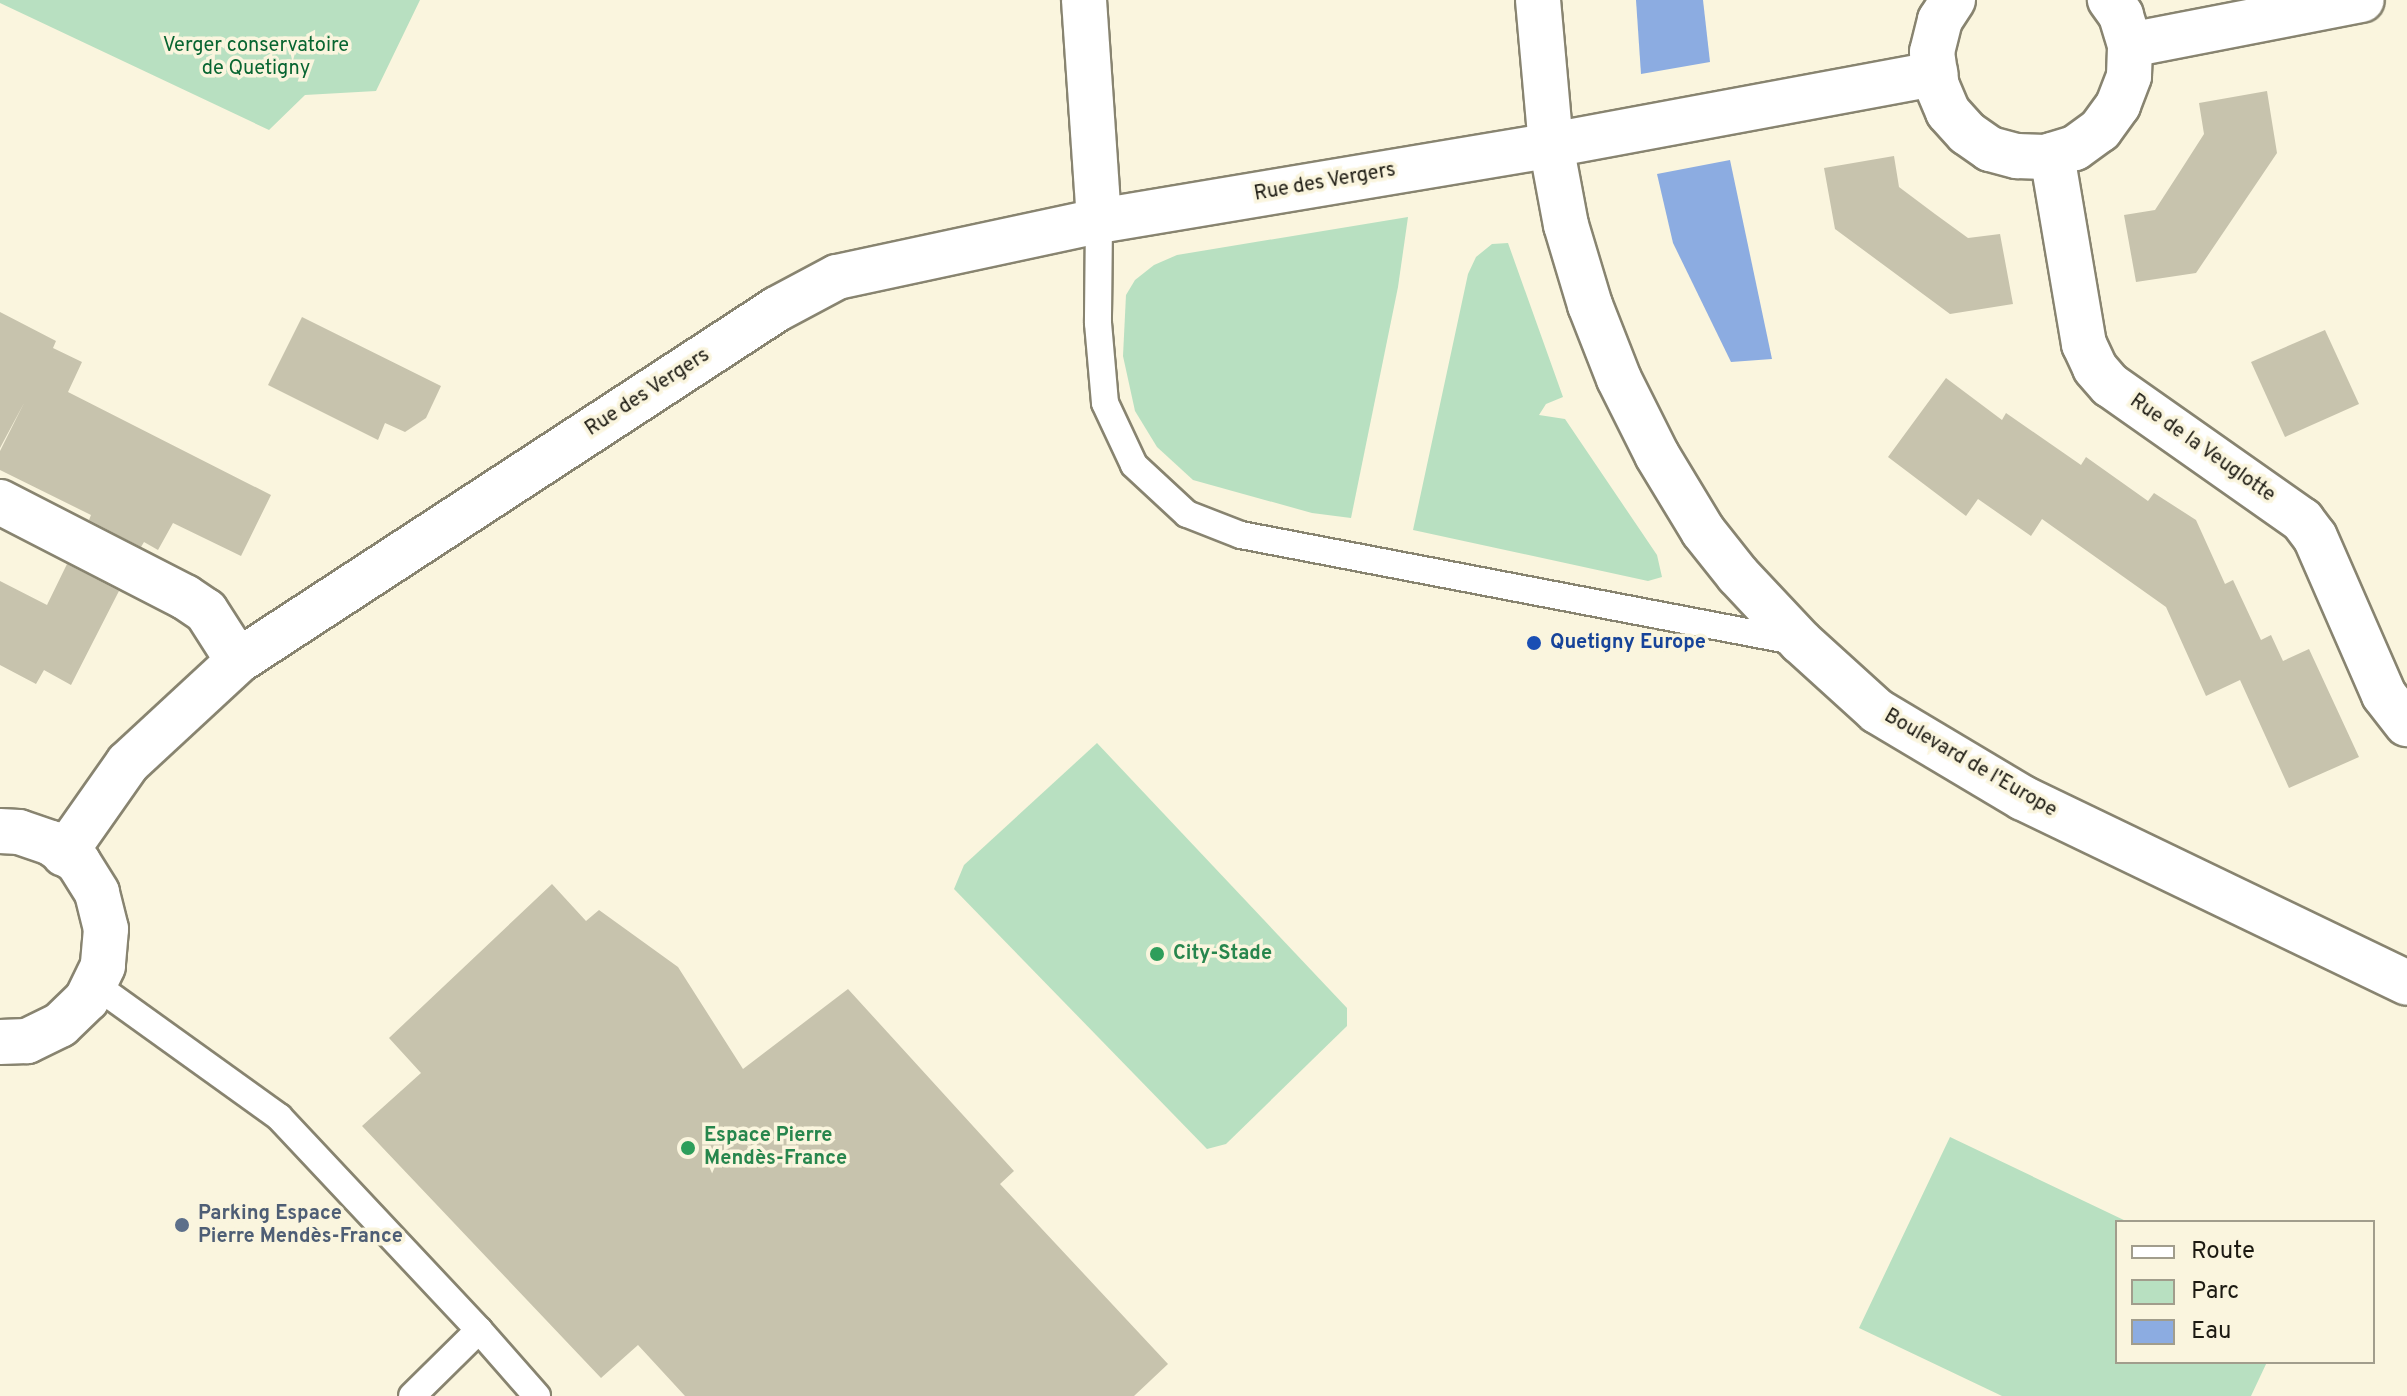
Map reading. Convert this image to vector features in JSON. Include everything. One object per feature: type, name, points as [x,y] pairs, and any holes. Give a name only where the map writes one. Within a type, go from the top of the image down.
[{"type":"street","points":[[1084,0],[1099,221]]},
{"type":"street","name":"Boulevard de l'Europe","points":[[1538,0],[1551,145],[1566,225],[1590,305],[1645,432],[1703,531],[1738,575],[1801,642],[1877,711],[2023,798],[2407,983]]},
{"type":"street","points":[[1953,0],[1940,20],[1932,52],[1935,74],[1948,112],[1967,133],[1990,149],[2017,156],[2052,155],[2075,148],[2100,130],[2118,105],[2129,76],[2130,45],[2121,15],[2110,0]]},
{"type":"street","points":[[2130,45],[2362,0]]},
{"type":"street","name":"Rue des Vergers","points":[[64,854],[128,763],[238,661],[807,290],[837,277],[1099,221],[1551,145],[1935,74]]},
{"type":"street","name":"Rue de la Veuglotte","points":[[2052,155],[2084,344],[2095,368],[2110,385],[2302,520],[2315,537],[2384,695],[2407,724]]},
{"type":"street","points":[[0,502],[185,597],[206,611],[238,661]]},
{"type":"street","points":[[0,831],[19,832],[51,843],[78,862],[97,893],[106,929],[103,966],[87,999],[60,1025],[27,1041],[0,1042]]},
{"type":"lane","points":[[1099,221],[1098,323],[1105,403],[1134,465],[1187,514],[1241,535],[1801,642]]},
{"type":"lane","points":[[94,984],[124,1002],[279,1117],[537,1396]]},
{"type":"lane","points":[[412,1396],[479,1330]]},
{"type":"green space","name":"Verger conservatoire de Quetigny","points":[[0,0],[420,0],[376,91],[305,95],[269,130],[0,3]]},
{"type":"green space","points":[[1408,217],[1398,287],[1351,518],[1312,513],[1193,480],[1157,447],[1135,411],[1123,356],[1126,295],[1135,280],[1154,265],[1177,255]]},
{"type":"green space","points":[[1508,243],[1563,397],[1546,404],[1539,415],[1565,419],[1657,555],[1662,577],[1648,581],[1413,530],[1468,274],[1476,257],[1492,244]]},
{"type":"green space","name":"City-Stade","points":[[1097,743],[1347,1008],[1347,1026],[1226,1144],[1207,1149],[954,889],[964,865]]},
{"type":"green space","points":[[1950,1137],[2124,1220],[2115,1220],[2115,1364],[2266,1364],[2251,1396],[2002,1396],[1859,1328]]},
{"type":"water","points":[[1636,0],[1703,0],[1710,62],[1641,74]]},
{"type":"water","points":[[1730,160],[1772,359],[1731,362],[1673,243],[1657,174]]},
{"type":"building","points":[[2267,91],[2277,153],[2196,273],[2136,282],[2124,215],[2155,210],[2204,134],[2199,103]]},
{"type":"building","points":[[1894,156],[1899,187],[1935,214],[1968,238],[2000,234],[2013,304],[1950,314],[1835,229],[1824,168]]},
{"type":"building","points":[[0,312],[56,341],[53,348],[82,362],[68,392],[271,495],[241,556],[173,523],[158,550],[144,542],[141,547],[89,520],[91,515],[0,470],[0,451],[24,403],[0,448]]},
{"type":"building","points":[[302,317],[441,386],[426,418],[405,432],[385,423],[378,440],[268,385]]},
{"type":"building","points":[[2325,330],[2359,404],[2285,437],[2251,362]]},
{"type":"building","points":[[1946,378],[2002,420],[2006,413],[2081,465],[2086,457],[2148,501],[2154,493],[2196,520],[2225,584],[2233,580],[2261,640],[2271,635],[2283,661],[2309,649],[2359,757],[2289,788],[2240,680],[2206,696],[2166,607],[2042,519],[2031,536],[1978,499],[1966,516],[1888,457]]},
{"type":"building","points":[[67,564],[119,591],[71,685],[44,670],[36,684],[0,665],[0,581],[47,605]]},
{"type":"building","name":"Espace Pierre Mendès-France","points":[[552,884],[586,921],[599,910],[678,967],[743,1069],[848,989],[1014,1171],[1000,1184],[1168,1364],[1134,1396],[685,1396],[638,1345],[601,1378],[362,1126],[421,1073],[389,1038]]},
{"type":"place","name":"Quetigny Europe","points":[[1534,643]]},
{"type":"place","name":"City-Stade","points":[[1157,954]]},
{"type":"place","name":"Espace Pierre Mendès-France","points":[[688,1148]]},
{"type":"place","name":"Parking Espace Pierre Mendès-France","points":[[182,1225]]}]
